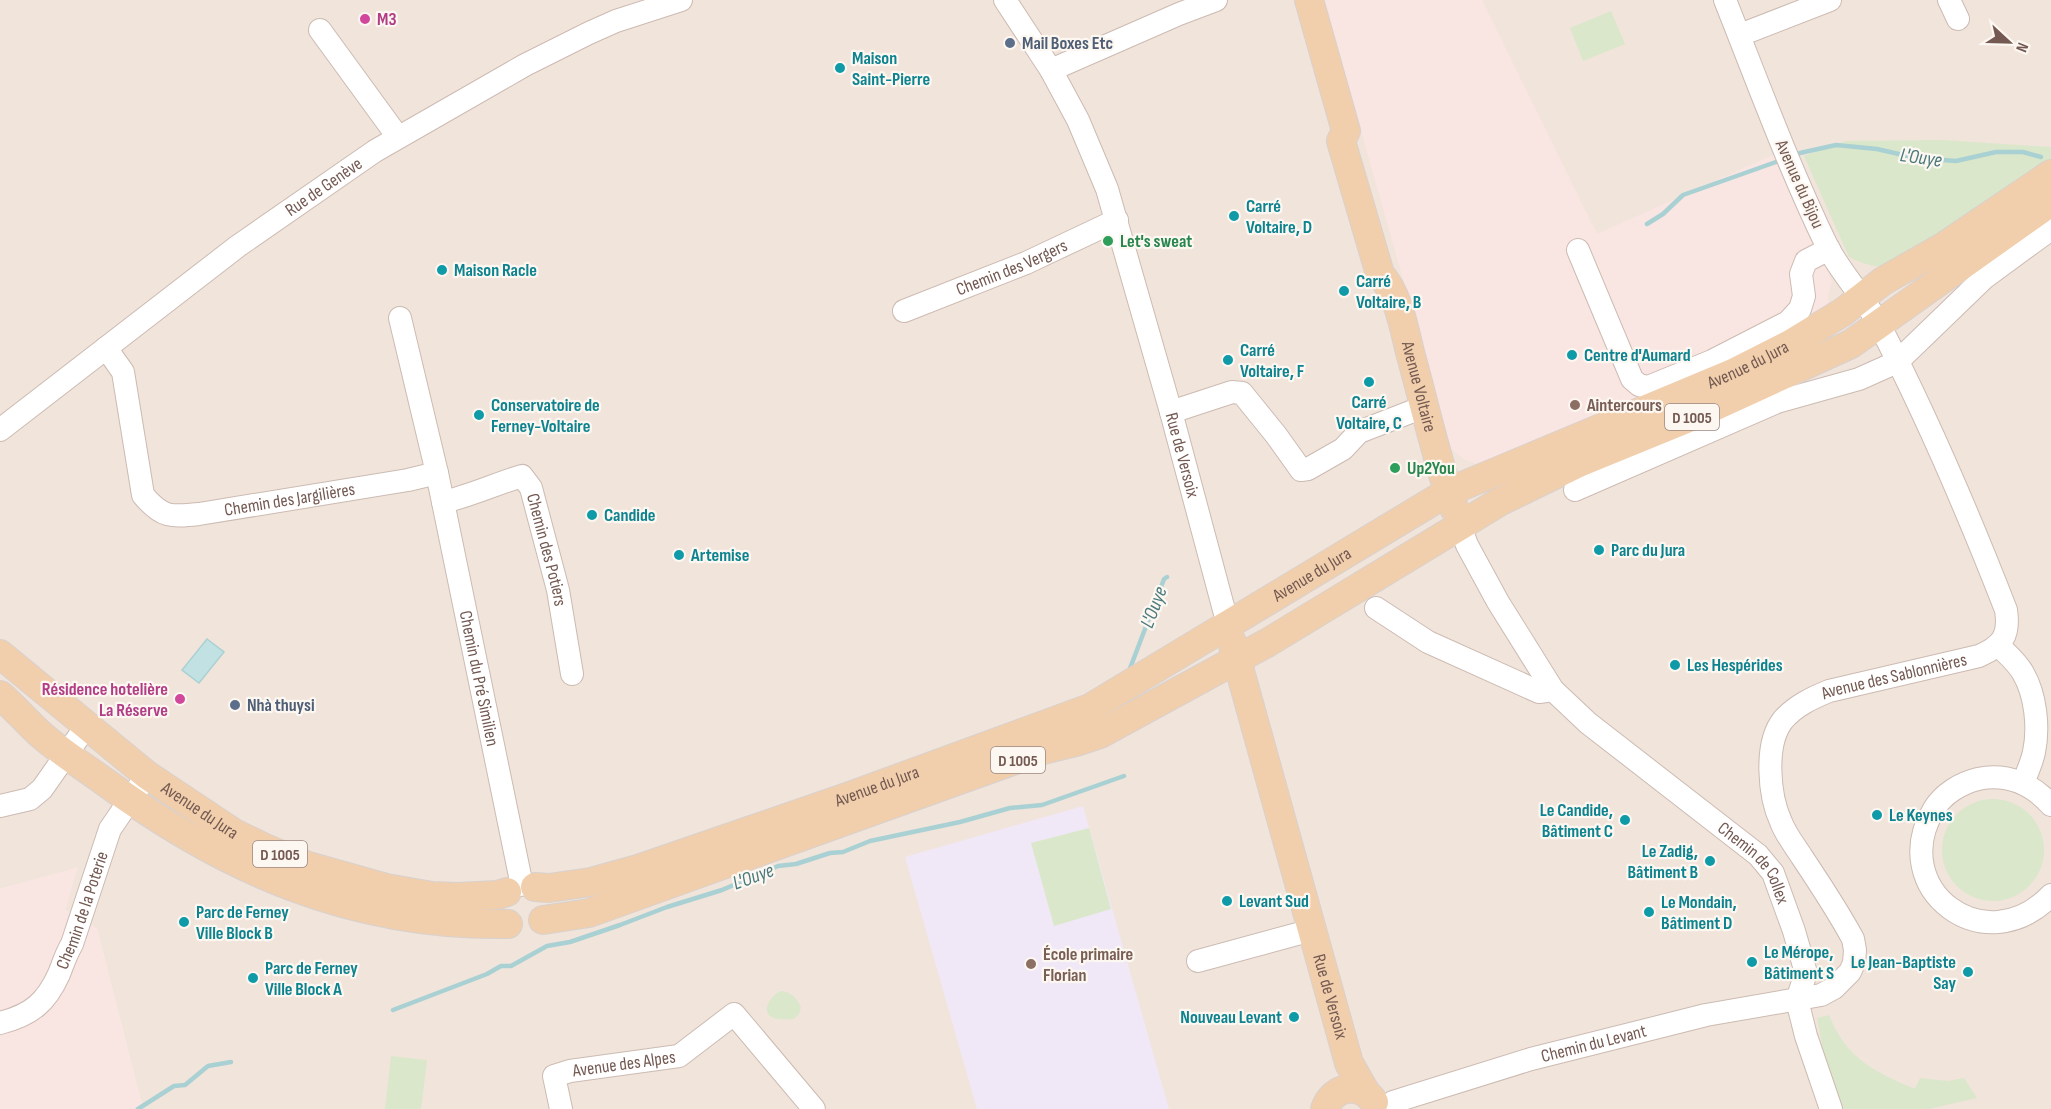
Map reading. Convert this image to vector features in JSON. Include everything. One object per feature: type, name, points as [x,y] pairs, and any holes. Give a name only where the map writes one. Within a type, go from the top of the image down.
[{"type":"main road","name":"Avenue Voltaire","points":[[1309,0],[1346,131],[1341,141],[1380,274],[1388,284],[1398,310],[1448,492],[1460,526]]},
{"type":"main road","name":"Avenue du Jura","points":[[0,654],[147,775],[234,833],[308,866],[386,888],[432,896],[470,897],[520,888],[549,888],[591,882],[638,869],[1090,708],[1448,492],[1733,373],[1818,328],[1883,281],[1943,248],[2051,174]]},
{"type":"main road","name":"Avenue du Jura","points":[[543,920],[589,913],[1043,750],[1100,734],[1267,643],[1501,501],[1562,471],[1686,420],[1844,348],[2051,202]]},
{"type":"main road","name":"Rue de Versoix","points":[[1228,626],[1349,1063],[1379,1102]]},
{"type":"main road","name":"Avenue du Jura","points":[[0,695],[16,708],[39,733],[66,754],[129,799],[223,857],[295,889],[340,903],[408,918],[508,924]]},
{"type":"main road","points":[[508,924],[502,914],[503,899],[520,888],[541,892],[547,904],[543,920]]},
{"type":"main road","name":"D 1005","points":[[508,924],[517,930],[524,931],[532,929],[543,920]]},
{"type":"main road","name":"Rue de Versoix","points":[[1330,1101],[1349,1063]]},
{"type":"main road","points":[[1330,1101],[1351,1088],[1379,1102]]},
{"type":"street","name":"Rue de Genève","points":[[0,430],[238,246],[398,137],[589,33],[616,21],[681,0]]},
{"type":"street","name":"Rue de Versoix","points":[[1005,0],[1051,70],[1094,154],[1117,220],[1228,626]]},
{"type":"street","points":[[1051,70],[1216,0]]},
{"type":"street","name":"Avenue du Bijou","points":[[1725,0],[1780,138],[1829,249],[1879,324]]},
{"type":"street","points":[[1740,35],[1830,0]]},
{"type":"street","points":[[320,30],[398,137]]},
{"type":"street","name":"Chemin des Vergers","points":[[904,311],[1026,263],[1117,220]]},
{"type":"street","points":[[1575,490],[1777,402],[1859,379],[1897,362],[1983,278],[2051,229]]},
{"type":"street","points":[[1578,250],[1632,380],[1648,387],[1712,361],[1788,322],[1800,309],[1804,296],[1801,274],[1806,261],[1829,249]]},
{"type":"street","points":[[400,318],[437,473]]},
{"type":"street","points":[[1879,324],[1944,461],[2007,610],[2008,624],[2005,635],[1998,645],[2013,659],[2024,674],[2034,706],[2036,734],[2034,753],[2023,783]]},
{"type":"street","name":"Chemin des Jargilières","points":[[106,348],[123,372],[143,495],[155,509],[165,514],[180,516],[199,514],[408,480],[437,473]]},
{"type":"street","points":[[1171,412],[1232,392],[1242,393],[1276,435],[1300,470],[1308,469],[1343,449],[1359,432],[1426,406]]},
{"type":"street","name":"Chemin du Pré Similien","points":[[437,473],[520,876],[520,888]]},
{"type":"street","name":"Chemin des Potiers","points":[[442,501],[479,492],[495,484],[522,476],[531,488],[558,590],[572,674]]},
{"type":"street","name":"Chemin de Collex","points":[[1460,526],[1467,545],[1498,602],[1553,690],[1588,723],[1758,855],[1773,873],[1806,973],[1797,1000]]},
{"type":"street","points":[[1376,608],[1428,642],[1539,692],[1553,690]]},
{"type":"street","name":"Avenue des Sablonnières","points":[[1797,1000],[1821,995],[1834,988],[1850,972],[1854,963],[1855,950],[1853,939],[1846,925],[1781,823],[1773,801],[1771,757],[1774,738],[1782,721],[1811,698],[1829,691],[1967,659],[1991,651],[1998,645]]},
{"type":"street","points":[[0,806],[30,799],[42,789],[87,725]]},
{"type":"street","name":"Chemin de la Poterie","points":[[0,1023],[22,1016],[50,993],[65,955],[72,944],[105,839],[129,799],[147,775]]},
{"type":"street","points":[[2051,805],[2023,783],[2011,779],[1986,777],[1961,785],[1948,794],[1932,813],[1923,835],[1921,852],[1923,868],[1938,897],[1951,909],[1965,917],[1981,922],[2014,920],[2030,913],[2051,894]]},
{"type":"street","name":"Rue de Versoix","points":[[1198,961],[1312,930]]},
{"type":"street","points":[[1797,1000],[1806,1036],[1832,1109]]},
{"type":"street","name":"Chemin du Levant","points":[[1379,1102],[1531,1059],[1706,1015],[1797,1000]]},
{"type":"street","name":"Avenue des Alpes","points":[[561,1109],[554,1076],[570,1071],[679,1056],[734,1014],[814,1109]]},
{"type":"shaded area","points":[[0,0],[2051,0],[2051,1109],[143,1109],[97,929],[65,910],[77,868],[0,889]]},
{"type":"shaded area","points":[[1324,0],[1482,0],[1597,234],[1777,153],[1832,281],[1828,307],[1819,322],[1480,466],[1464,459],[1451,449]]},
{"type":"shaded area","name":"École primaire Florian","points":[[1083,806],[1169,1109],[977,1109],[905,857]]},
{"type":"shaded area","points":[[78,867],[65,910],[97,929],[143,1109],[0,1109],[0,889]]},
{"type":"green space","points":[[1611,11],[1625,44],[1583,61],[1570,28]]},
{"type":"green space","points":[[1943,140],[2051,147],[2051,165],[1896,267],[1872,265],[1849,257],[1804,156],[1846,141]]},
{"type":"green space","points":[[1993,799],[2013,803],[2029,814],[2040,830],[2044,850],[2040,870],[2029,886],[2013,897],[1993,901],[1973,897],[1957,886],[1946,870],[1942,850],[1946,830],[1957,814],[1973,803]]},
{"type":"green space","points":[[1089,828],[1111,909],[1054,926],[1031,843]]},
{"type":"green space","points":[[781,991],[793,996],[801,1007],[794,1019],[774,1018],[767,1012],[770,1001],[775,994]]},
{"type":"green space","points":[[1829,1015],[1836,1030],[1853,1053],[1874,1069],[1915,1089],[1920,1078],[1948,1081],[1964,1078],[1977,1098],[1929,1109],[1842,1109],[1823,1049],[1817,1018]]},
{"type":"green space","points":[[391,1056],[427,1060],[421,1109],[385,1109]]},
{"type":"water","points":[[207,639],[224,652],[199,683],[182,670]]},
{"type":"waterway","name":"L'Ouye","points":[[1800,153],[1836,145],[1877,149],[1916,158],[1956,161],[1996,152],[2023,152],[2041,157]]},
{"type":"waterway","name":"L'Ouye","points":[[1647,224],[1663,214],[1683,195],[1776,162]]},
{"type":"waterway","name":"L'Ouye","points":[[1129,671],[1164,579],[1167,577]]},
{"type":"waterway","name":"L'Ouye","points":[[393,1010],[487,974],[501,966],[511,966],[547,946],[570,942],[722,890],[778,866],[796,864],[830,853],[843,852],[870,841],[960,822],[1010,808],[1042,805],[1124,776]]},
{"type":"waterway","name":"L'Ouye","points":[[138,1109],[174,1086],[185,1085],[208,1066],[231,1062]]},
{"type":"place","name":"M3","points":[[365,19]]},
{"type":"place","name":"Mail Boxes Etc","points":[[1010,43]]},
{"type":"place","name":"Maison Saint-Pierre","points":[[840,68]]},
{"type":"place","name":"Carré Voltaire, D","points":[[1234,216]]},
{"type":"place","name":"Let's sweat","points":[[1108,241]]},
{"type":"place","name":"Maison Racle","points":[[442,270]]},
{"type":"place","name":"Carré Voltaire, B","points":[[1344,291]]},
{"type":"place","name":"Centre d'Aumard","points":[[1572,355]]},
{"type":"place","name":"Carré Voltaire, F","points":[[1228,360]]},
{"type":"place","name":"Carré Voltaire, C","points":[[1369,382]]},
{"type":"place","name":"Aintercours","points":[[1575,405]]},
{"type":"place","name":"Conservatoire de Ferney-Voltaire","points":[[479,415]]},
{"type":"place","name":"Up2You","points":[[1395,468]]},
{"type":"place","name":"Candide","points":[[592,515]]},
{"type":"place","name":"Parc du Jura","points":[[1599,550]]},
{"type":"place","name":"Artemise","points":[[679,555]]},
{"type":"place","name":"Les Hespérides","points":[[1675,665]]},
{"type":"place","name":"Résidence hotelière La Réserve","points":[[180,699]]},
{"type":"place","name":"Nhà thuysi","points":[[235,705]]},
{"type":"place","name":"Le Keynes","points":[[1877,815]]},
{"type":"place","name":"Le Candide, Bâtiment C","points":[[1625,820]]},
{"type":"place","name":"Le Zadig, Bâtiment B","points":[[1710,861]]},
{"type":"place","name":"Levant Sud","points":[[1227,901]]},
{"type":"place","name":"Le Mondain, Bâtiment D","points":[[1649,912]]},
{"type":"place","name":"Parc de Ferney Ville Block B","points":[[184,922]]},
{"type":"place","name":"Le Mérope, Bâtiment S","points":[[1752,962]]},
{"type":"place","name":"École primaire Florian","points":[[1031,964]]},
{"type":"place","name":"Le Jean-Baptiste Say","points":[[1968,972]]},
{"type":"place","name":"Parc de Ferney Ville Block A","points":[[253,978]]},
{"type":"place","name":"Nouveau Levant","points":[[1294,1017]]}]
